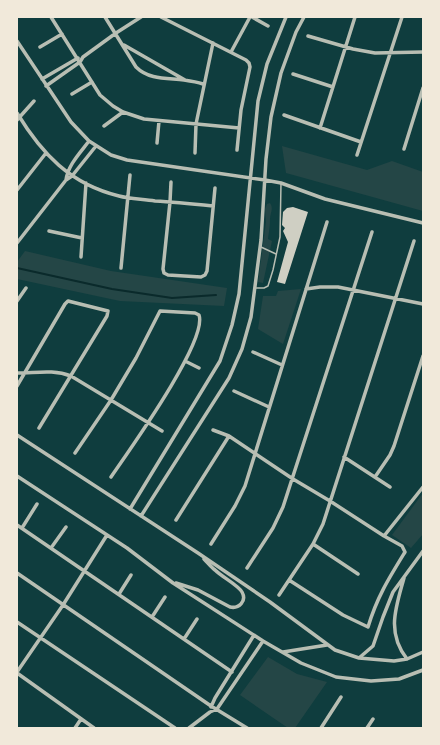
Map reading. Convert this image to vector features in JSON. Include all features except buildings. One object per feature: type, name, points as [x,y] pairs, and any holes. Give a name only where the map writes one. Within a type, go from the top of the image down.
[{"type":"street","points":[[51,17],[100,95],[123,112],[144,119],[239,128]]},
{"type":"street","points":[[105,17],[136,67],[141,72],[157,78],[186,80],[203,84]]},
{"type":"street","points":[[46,86],[80,62],[83,57],[116,33],[141,17]]},
{"type":"street","points":[[161,17],[231,52],[249,63],[250,67],[241,110],[237,150]]},
{"type":"street","points":[[231,52],[251,17],[268,26]]},
{"type":"street","points":[[130,509],[220,361],[232,325],[239,294],[258,101],[267,64],[286,17]]},
{"type":"street","points":[[141,516],[229,378],[242,349],[251,317],[255,288],[271,117],[280,73],[296,32],[304,17]]},
{"type":"street","points":[[320,128],[355,17]]},
{"type":"street","points":[[357,155],[402,17]]},
{"type":"street","points":[[40,47],[62,34]]},
{"type":"street","points":[[308,36],[346,47],[375,53],[423,52]]},
{"type":"street","points":[[17,42],[71,122],[89,141],[112,155],[127,160],[265,180],[332,201],[423,223]]},
{"type":"street","points":[[195,153],[196,124],[203,84],[213,43]]},
{"type":"street","points":[[123,44],[186,80]]},
{"type":"street","points":[[42,79],[77,58],[83,57]]},
{"type":"street","points":[[293,74],[333,87]]},
{"type":"street","points":[[72,94],[92,82]]},
{"type":"street","points":[[404,149],[423,88]]},
{"type":"street","points":[[18,119],[34,101]]},
{"type":"street","points":[[104,126],[123,112]]},
{"type":"street","points":[[17,113],[18,119],[46,153],[67,173],[86,183],[105,192],[128,198],[213,206]]},
{"type":"street","points":[[284,116],[361,142]]},
{"type":"street","points":[[157,143],[159,121]]},
{"type":"street","points":[[66,180],[67,173],[72,164],[89,141]]},
{"type":"street","points":[[17,243],[66,180],[72,176],[96,146]]},
{"type":"street","points":[[17,190],[46,153]]},
{"type":"street","points":[[121,268],[130,175]]},
{"type":"street","points":[[171,182],[163,269],[164,273],[168,275],[201,277],[205,275],[215,188]]},
{"type":"street","points":[[81,257],[86,183]]},
{"type":"street","points":[[211,544],[240,498],[250,472],[254,454],[327,222]]},
{"type":"street","points":[[49,231],[82,238]]},
{"type":"street","points":[[247,568],[279,516],[293,479],[372,232]]},
{"type":"street","points":[[279,595],[313,544],[323,524],[414,241]]},
{"type":"street","points":[[306,289],[330,286],[423,304]]},
{"type":"street","points":[[17,301],[26,288]]},
{"type":"street","points":[[17,386],[68,301],[108,311],[107,316],[39,428]]},
{"type":"street","points":[[75,453],[111,400],[136,358],[160,311],[195,313],[199,315],[200,325],[186,361],[167,393],[111,477]]},
{"type":"street","points":[[253,352],[282,365]]},
{"type":"street","points":[[375,477],[390,455],[394,446],[423,356]]},
{"type":"street","points":[[186,361],[199,368]]},
{"type":"street","points":[[17,373],[64,373],[162,431]]},
{"type":"street","points":[[234,391],[269,407]]},
{"type":"street","points":[[213,430],[229,436],[293,479],[402,546],[405,552],[382,589],[374,607],[368,627],[343,615],[289,580]]},
{"type":"street","points":[[17,435],[198,553],[270,602],[326,645],[347,655],[359,658],[394,661],[407,659],[423,652]]},
{"type":"street","points":[[176,520],[229,436]]},
{"type":"street","points":[[344,457],[390,487]]},
{"type":"street","points":[[17,476],[127,548],[173,583],[263,641],[301,663],[336,676],[371,681],[399,679],[423,670]]},
{"type":"street","points":[[384,536],[423,487]]},
{"type":"street","points":[[22,528],[37,504]]},
{"type":"street","points":[[17,525],[232,672]]},
{"type":"street","points":[[51,548],[66,527]]},
{"type":"street","points":[[94,728],[17,673],[63,605],[107,535]]},
{"type":"street","points":[[313,544],[358,574]]},
{"type":"street","points":[[407,659],[397,643],[394,622],[398,598],[405,577],[423,550]]},
{"type":"street","points":[[173,583],[198,590],[230,607],[234,608],[242,603],[243,599],[241,590],[215,570],[198,553]]},
{"type":"street","points":[[17,574],[211,706],[247,728]]},
{"type":"street","points":[[119,594],[132,575]]},
{"type":"street","points":[[359,658],[374,646],[393,592],[398,583],[405,577]]},
{"type":"street","points":[[152,617],[165,597]]},
{"type":"street","points":[[184,639],[197,619]]},
{"type":"street","points":[[17,622],[175,728]]},
{"type":"street","points":[[210,712],[215,698],[254,635]]},
{"type":"street","points":[[189,728],[210,712],[217,709],[263,641]]},
{"type":"street","points":[[283,652],[326,645]]},
{"type":"street","points":[[321,728],[341,697]]},
{"type":"street","points":[[75,728],[80,719]]},
{"type":"street","points":[[367,728],[373,719]]},
{"type":"lane","points":[[255,288],[264,288],[270,283],[280,237],[281,184]]},
{"type":"lane","points":[[259,246],[276,254]]},
{"type":"shaded area","points":[[282,146],[367,170],[392,161],[423,172],[423,211],[286,173]]},
{"type":"shaded area","points":[[270,203],[272,209],[268,239],[272,241],[263,283],[258,282],[266,222],[265,209],[267,204]]},
{"type":"shaded area","points":[[25,251],[111,271],[227,288],[224,306],[120,301],[17,279],[17,262]]},
{"type":"shaded area","points":[[301,289],[283,344],[258,329],[263,296],[276,296],[278,291]]},
{"type":"shaded area","points":[[423,493],[423,534],[411,548],[392,535]]},
{"type":"shaded area","points":[[268,657],[297,674],[327,682],[295,728],[288,728],[240,695]]},
{"type":"waterway","points":[[17,268],[112,289],[172,298],[216,295]]}]
